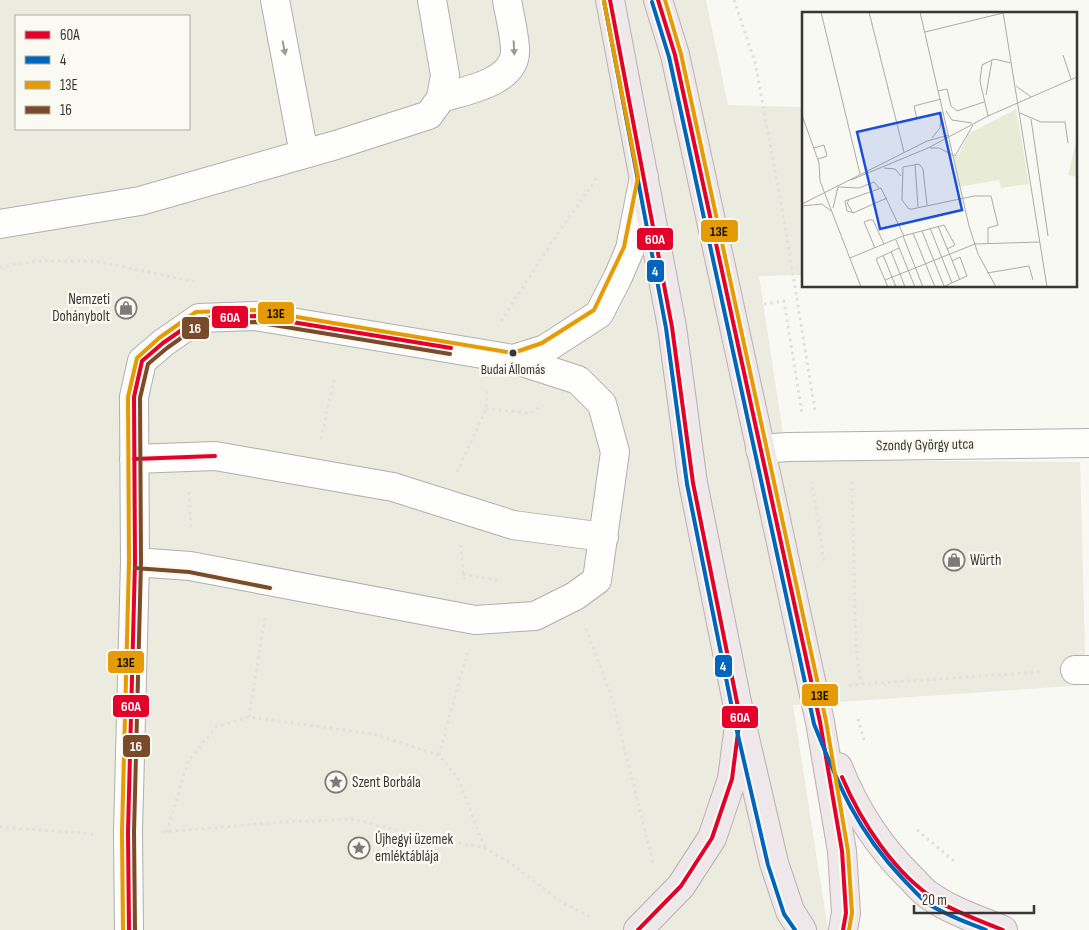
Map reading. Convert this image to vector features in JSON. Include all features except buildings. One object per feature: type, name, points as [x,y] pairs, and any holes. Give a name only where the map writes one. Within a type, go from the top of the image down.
[{"type":"main road","points":[[610,0],[672,327],[693,483],[740,716],[774,863],[790,911],[802,930]]},
{"type":"main road","points":[[658,0],[675,55],[820,722],[842,851],[846,913],[843,930]]},
{"type":"main road","points":[[638,930],[681,886],[712,838],[732,779],[740,716]]},
{"type":"main road","points":[[820,722],[848,793],[871,832],[892,860],[930,896],[964,914],[1003,930]]},
{"type":"street","points":[[274,0],[304,154]]},
{"type":"street","points":[[0,224],[140,202],[304,154],[429,114],[440,98],[445,75],[432,0]]},
{"type":"street","points":[[440,98],[502,77],[510,68],[515,54],[508,0]]},
{"type":"street","points":[[514,360],[545,349],[599,314],[630,248],[644,177]]},
{"type":"street","points":[[129,930],[128,832],[135,562],[134,397],[142,361],[163,343],[199,318],[255,316],[514,360],[578,380],[602,404],[614,452],[597,580],[574,596],[535,616],[475,620],[190,566],[135,562]]},
{"type":"street","name":"Szondy György utca","points":[[760,449],[1089,443]]},
{"type":"street","points":[[134,459],[215,456],[393,487],[513,525],[604,537]]},
{"type":"path","points":[[734,0],[755,62],[806,347],[818,425],[807,447]]},
{"type":"path","points":[[500,322],[598,176]]},
{"type":"path","points":[[0,267],[35,261],[95,261],[200,283]]},
{"type":"path","points":[[784,301],[824,563]]},
{"type":"path","points":[[320,444],[334,380]]},
{"type":"path","points":[[851,446],[856,649],[861,684]]},
{"type":"path","points":[[463,574],[509,583]]},
{"type":"path","points":[[249,717],[271,582]]},
{"type":"path","points":[[574,596],[611,695],[654,868]]},
{"type":"path","points":[[849,685],[1082,670]]},
{"type":"path","points":[[847,676],[851,692]]},
{"type":"path","points":[[857,716],[867,751]]},
{"type":"path","points":[[167,832],[188,761],[216,727],[249,717],[373,734],[439,755],[458,778],[485,848]]},
{"type":"path","points":[[0,827],[97,834],[167,832],[283,822],[354,820],[407,833],[485,848],[512,864],[560,901],[592,918]]},
{"type":"path","points":[[913,826],[955,862]]},
{"type":"shaded area","points":[[0,0],[706,0],[728,105],[802,107],[802,275],[759,276],[787,460],[1080,462],[1086,685],[793,705],[828,930],[0,930]]},
{"type":"transit line","name":"60A","points":[[610,0],[672,327],[693,483],[740,717],[732,779],[712,838],[681,886],[638,930]]},
{"type":"transit line","name":"60A","points":[[658,0],[675,55],[820,722],[842,851],[846,913],[843,930]]},
{"type":"transit line","name":"13E","points":[[665,0],[681,54],[826,721],[848,851],[852,913],[849,930]]},
{"type":"transit line","name":"4","points":[[604,1],[666,328],[687,484],[734,718],[768,865],[784,914],[795,930]]},
{"type":"transit line","name":"13E","points":[[123,930],[122,832],[129,562],[128,397],[137,358],[159,338],[196,312],[255,310],[513,353],[542,343],[594,310],[624,247],[638,177],[604,1]]},
{"type":"transit line","name":"4","points":[[652,2],[669,57],[814,724],[850,806],[873,843],[887,861],[927,903],[948,915],[986,930]]},
{"type":"transit line","name":"60A","points":[[129,930],[128,832],[135,562],[134,397],[142,361],[163,343],[199,318],[255,316],[451,348]]},
{"type":"transit line","name":"16","points":[[135,930],[134,832],[141,562],[140,398],[148,364],[201,324],[255,322],[450,354]]},
{"type":"transit line","name":"60A","points":[[134,459],[215,456]]},
{"type":"transit line","name":"16","points":[[135,568],[189,572],[270,588]]},
{"type":"transit line","name":"60A","points":[[842,777],[869,829],[893,862],[907,876],[921,889],[944,905],[1003,930]]},
{"type":"place","name":"Nemzeti Dohánybolt","points":[[126,308]]},
{"type":"place","name":"Budai Állomás","points":[[513,353]]},
{"type":"place","name":"Würth","points":[[954,560]]},
{"type":"place","name":"Szent Borbála","points":[[336,782]]},
{"type":"place","name":"Újhegyi üzemek emléktáblája","points":[[359,848]]}]
